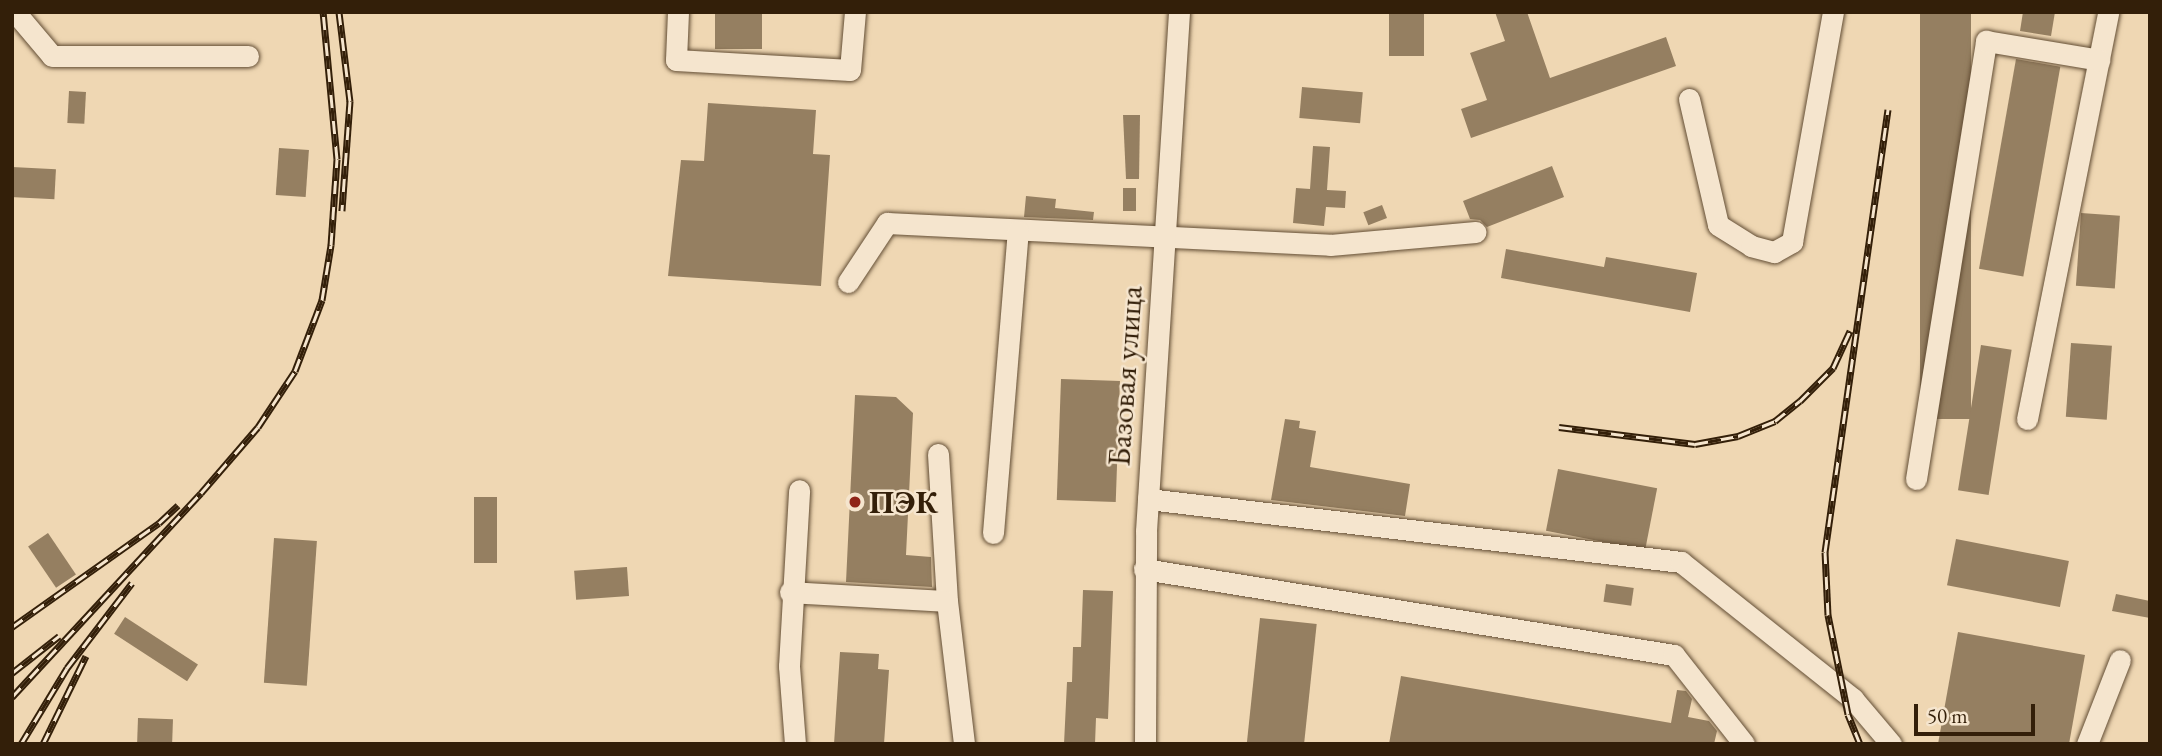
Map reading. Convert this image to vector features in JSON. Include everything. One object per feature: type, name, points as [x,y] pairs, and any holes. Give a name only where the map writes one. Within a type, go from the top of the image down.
[{"type":"street","points":[[15,12],[52,56],[248,56]]},
{"type":"street","points":[[678,12],[676,60],[850,70],[855,12]]},
{"type":"street","name":"Базовая улица","points":[[1145,744],[1144,569],[1179,12]]},
{"type":"street","points":[[1689,99],[1718,225],[1751,246],[1774,252],[1792,242],[1833,12]]},
{"type":"street","points":[[2027,419],[2108,12]]},
{"type":"street","points":[[1916,480],[1986,41],[2099,60]]},
{"type":"street","points":[[848,282],[887,223],[1165,240],[1330,245],[1475,232]]},
{"type":"street","points":[[993,533],[1018,231]]},
{"type":"street","points":[[938,454],[947,601],[964,744]]},
{"type":"street","points":[[795,744],[789,666],[790,592],[799,490]]},
{"type":"street","points":[[1148,499],[1681,562],[1853,699],[1891,744]]},
{"type":"street","points":[[1144,569],[1674,655],[1744,744]]},
{"type":"street","points":[[790,592],[947,601]]},
{"type":"street","points":[[2087,744],[2120,660]]},
{"type":"building","points":[[715,12],[762,12],[762,49],[715,49]]},
{"type":"building","points":[[1389,12],[1424,12],[1424,56],[1389,56]]},
{"type":"building","points":[[1495,12],[1527,12],[1550,78],[1666,37],[1676,66],[1471,138],[1461,109],[1487,100],[1470,53],[1505,41]]},
{"type":"building","points":[[1920,12],[1971,12],[1971,419],[1920,419]]},
{"type":"building","points":[[2023,12],[2055,12],[2051,36],[2020,31]]},
{"type":"building","points":[[2016,59],[2060,67],[2023,277],[1979,269]]},
{"type":"building","points":[[1302,87],[1363,92],[1360,123],[1299,118]]},
{"type":"building","points":[[69,91],[86,92],[84,124],[67,123]]},
{"type":"building","points":[[708,103],[816,110],[813,154],[830,155],[821,286],[668,276],[681,160],[704,161]]},
{"type":"building","points":[[1123,115],[1140,115],[1139,179],[1126,179]]},
{"type":"building","points":[[1313,146],[1330,147],[1327,190],[1346,191],[1345,208],[1326,207],[1324,226],[1293,223],[1296,188],[1310,189]]},
{"type":"building","points":[[279,148],[309,150],[306,197],[276,195]]},
{"type":"building","points":[[1552,166],[1564,197],[1487,227],[1480,220],[1470,219],[1463,201]]},
{"type":"building","points":[[12,167],[56,169],[54,199],[12,197]]},
{"type":"building","points":[[1123,188],[1136,188],[1136,211],[1123,211]]},
{"type":"building","points":[[1026,196],[1056,199],[1055,208],[1094,212],[1093,220],[1024,217]]},
{"type":"building","points":[[1382,205],[1387,218],[1368,225],[1363,212]]},
{"type":"building","points":[[2081,213],[2120,216],[2115,289],[2076,286]]},
{"type":"building","points":[[1506,249],[1604,267],[1606,257],[1697,273],[1690,312],[1501,278]]},
{"type":"building","points":[[2071,343],[2112,346],[2107,420],[2066,417]]},
{"type":"building","points":[[1981,345],[2012,350],[1989,495],[1958,490]]},
{"type":"building","points":[[1061,379],[1120,381],[1116,502],[1057,500]]},
{"type":"building","points":[[855,395],[896,397],[913,413],[906,555],[931,557],[932,587],[846,582]]},
{"type":"building","points":[[1285,419],[1300,421],[1299,428],[1316,431],[1310,467],[1410,484],[1405,516],[1271,500]]},
{"type":"building","points":[[1558,469],[1657,488],[1645,550],[1546,531]]},
{"type":"building","points":[[474,497],[497,497],[497,563],[474,563]]},
{"type":"building","points":[[48,533],[76,574],[56,588],[28,546]]},
{"type":"building","points":[[274,538],[317,541],[307,686],[264,683]]},
{"type":"building","points":[[1956,539],[2069,561],[2060,607],[1947,585]]},
{"type":"building","points":[[627,567],[629,596],[576,600],[574,571]]},
{"type":"building","points":[[1606,584],[1634,588],[1631,606],[1603,602]]},
{"type":"building","points":[[1083,590],[1113,591],[1108,719],[1096,718],[1095,744],[1064,744],[1067,682],[1072,682],[1073,647],[1081,647]]},
{"type":"building","points":[[2116,594],[2150,601],[2150,618],[2112,611]]},
{"type":"building","points":[[125,617],[198,664],[187,681],[114,634]]},
{"type":"building","points":[[1260,618],[1317,624],[1304,744],[1247,744]]},
{"type":"building","points":[[1958,632],[2085,655],[2069,744],[1938,744]]},
{"type":"building","points":[[840,652],[879,654],[878,669],[889,670],[884,744],[834,744]]},
{"type":"building","points":[[1401,676],[1671,723],[1677,690],[1686,691],[1692,699],[1688,717],[1709,721],[1717,731],[1714,744],[1389,744]]},
{"type":"building","points":[[138,718],[173,719],[172,744],[137,744]]},
{"type":"railway","points":[[12,697],[201,493],[258,427],[295,371],[322,300],[331,245],[337,159],[323,12]]},
{"type":"railway","points":[[339,12],[350,101],[342,211]]},
{"type":"railway","points":[[1860,744],[1848,714],[1828,615],[1825,552],[1888,109]]},
{"type":"railway","points":[[1559,427],[1695,444],[1738,436],[1775,421],[1800,401],[1833,368],[1850,331]]},
{"type":"railway","points":[[12,627],[159,523],[178,505]]},
{"type":"railway","points":[[21,744],[67,668],[132,583]]},
{"type":"railway","points":[[12,673],[59,636]]},
{"type":"railway","points":[[43,744],[86,656]]},
{"type":"place","name":"ПЭК","points":[[855,502]]}]
